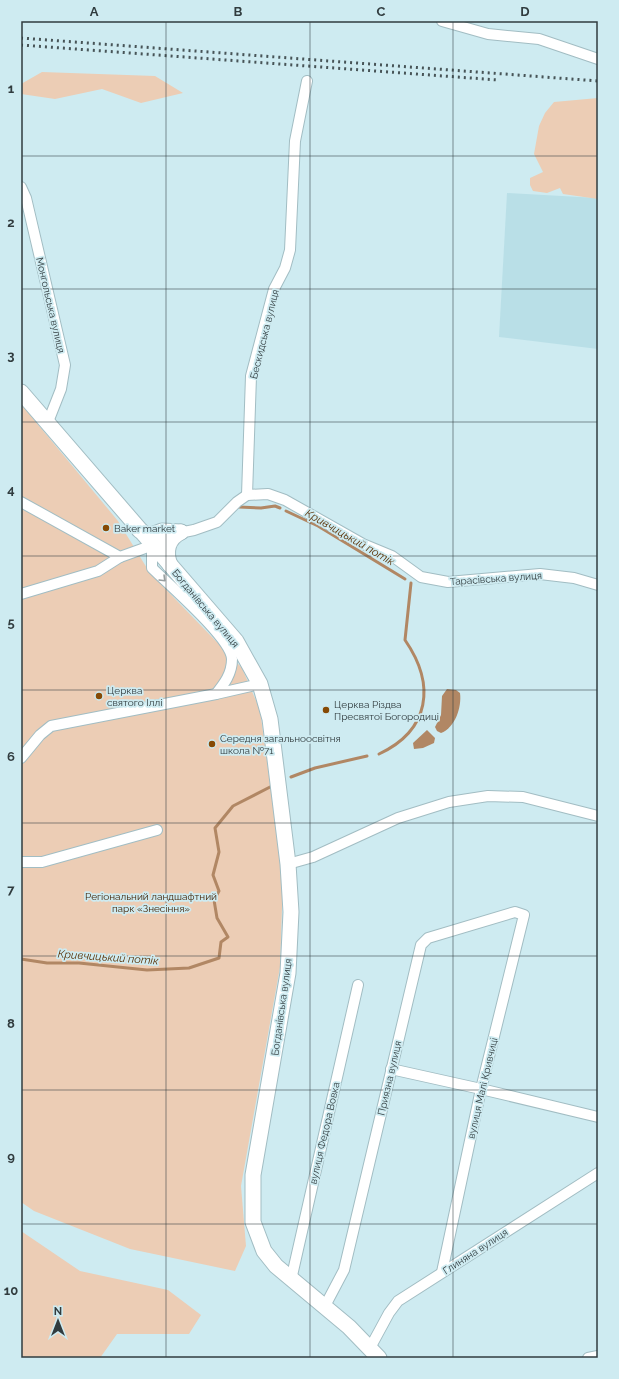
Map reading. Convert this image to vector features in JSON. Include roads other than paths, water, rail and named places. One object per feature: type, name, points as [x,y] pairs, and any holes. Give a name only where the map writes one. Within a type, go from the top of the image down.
[{"type":"main road","name":"Богданівська вулиця","points":[[21,392],[236,641],[260,684],[270,719],[288,864],[291,912],[288,973],[253,1175],[251,1202],[253,1222],[264,1250],[276,1266],[291,1280],[325,1306],[375,1353]]},
{"type":"main road","points":[[139,530],[149,536],[162,531],[181,532]]},
{"type":"main road","points":[[170,565],[167,557],[168,548],[174,536],[181,532]]},
{"type":"street","points":[[442,21],[488,34],[539,40],[598,59]]},
{"type":"street","name":"Бескидська вулиця","points":[[247,495],[252,376],[274,289],[285,268],[290,250],[295,141],[307,81]]},
{"type":"street","name":"Монгольська вулиця","points":[[21,187],[26,198],[66,365],[62,389],[48,422]]},
{"type":"street","name":"Тарасівська вулиця","points":[[247,495],[268,494],[285,500],[363,544],[392,556],[421,577],[448,582],[540,574],[574,578],[598,585]]},
{"type":"street","points":[[21,594],[98,571],[120,557],[169,536],[217,522],[237,502],[247,495]]},
{"type":"street","points":[[21,502],[120,557]]},
{"type":"street","name":"Богданівська вулиця","points":[[152,544],[152,568],[218,633],[230,651],[232,659],[227,681],[216,694]]},
{"type":"street","points":[[21,758],[40,735],[51,726],[260,684]]},
{"type":"street","points":[[288,864],[313,857],[398,818],[448,802],[488,796],[523,797],[598,816]]},
{"type":"street","points":[[21,862],[42,862],[157,830]]},
{"type":"street","name":"Приязна вулиця","points":[[325,1306],[344,1270],[420,945],[428,938],[515,912]]},
{"type":"street","name":"вулиця Малі Кривчиці","points":[[442,1272],[481,1089],[524,915],[515,912]]},
{"type":"street","name":"вулиця Федора Вовка","points":[[291,1280],[358,985]]},
{"type":"street","points":[[391,1069],[481,1089],[598,1118]]},
{"type":"street","name":"Глиняна вулиця","points":[[375,1353],[389,1313],[398,1301],[598,1173]]},
{"type":"street","points":[[588,1358],[598,1356]]},
{"type":"waterway","name":"Кривчицький потік","points":[[239,507],[261,508],[275,506],[280,508]]},
{"type":"waterway","name":"Кривчицький потік","points":[[286,511],[318,526],[405,579]]},
{"type":"waterway","name":"Кривчицький потік","points":[[379,754],[396,744],[409,732],[418,719],[423,705],[424,690],[421,673],[415,657],[405,640],[411,583]]},
{"type":"waterway","name":"Кривчицький потік","points":[[291,777],[315,768],[367,756]]},
{"type":"waterway","name":"Кривчицький потік","points":[[21,959],[47,963],[79,963],[147,970],[189,968],[219,958],[221,942],[228,937],[217,918],[214,900],[219,891],[213,875],[219,852],[215,828],[233,806],[272,786]]},
{"type":"railway","points":[[21,38],[598,81]]},
{"type":"railway","points":[[21,45],[498,80]]},
{"type":"place","name":"Baker market","points":[[106,528]]},
{"type":"place","name":"Церква святого Іллі","points":[[99,696]]},
{"type":"place","name":"Церква Різдва Пресвятої Богородиці","points":[[326,710]]},
{"type":"place","name":"Середня загальноосвітня школа №71","points":[[212,744]]},
{"type":"park label","name":"Регіональний ландшафтний парк «Знесіння»","points":[[151,902]]}]
